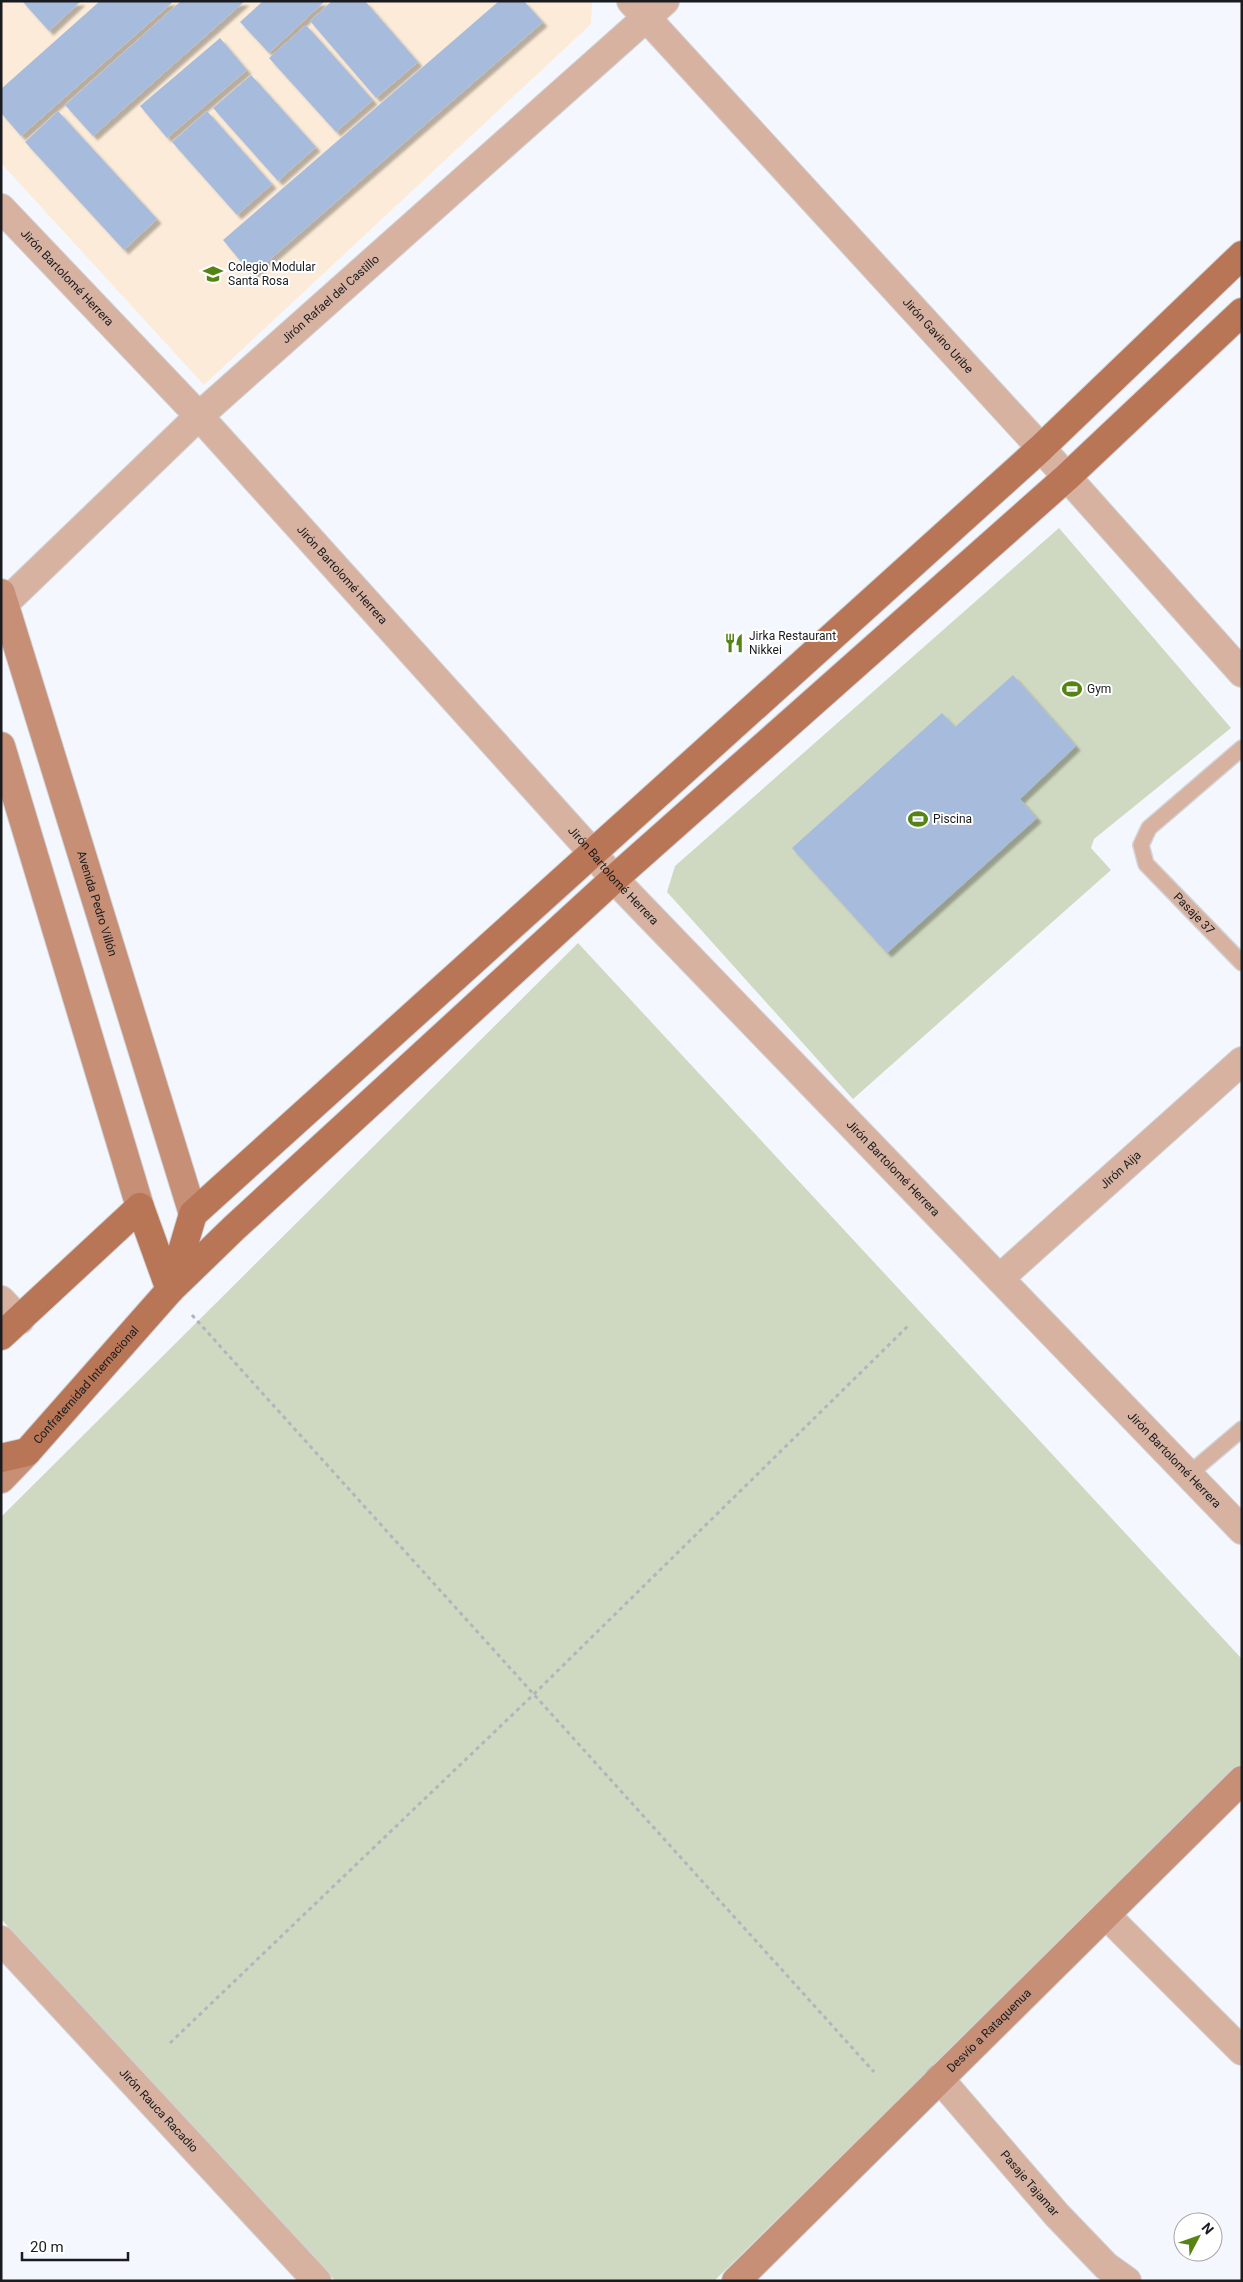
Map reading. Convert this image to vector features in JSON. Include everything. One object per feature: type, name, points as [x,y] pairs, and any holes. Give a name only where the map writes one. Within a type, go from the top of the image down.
[{"type":"main road","points":[[170,1290],[193,1214],[1041,448],[1242,255]]},
{"type":"main road","name":"Confraternidad Internacional","points":[[1,1479],[170,1290],[234,1228],[614,878],[1067,477],[1242,312]]},
{"type":"main road","name":"Avenida Pedro Villón","points":[[2,601],[193,1214]]},
{"type":"main road","points":[[1,746],[140,1207],[170,1290]]},
{"type":"main road","points":[[10,1328],[140,1207]]},
{"type":"main road","points":[[1,1458],[27,1452]]},
{"type":"main road","name":"Desvío a Rataquenua","points":[[736,2281],[1242,1780]]},
{"type":"street","name":"Jirón Rafael del Castillo","points":[[2,601],[199,416],[647,7]]},
{"type":"street","name":"Jirón Gavino Uribe","points":[[647,7],[1242,673]]},
{"type":"street","name":"Jirón Bartolomé Herrera","points":[[1,208],[199,416],[614,878],[1242,1530]]},
{"type":"street","name":"Jirón Aija","points":[[1000,1278],[1242,1061]]},
{"type":"street","points":[[1,1300],[10,1328]]},
{"type":"street","points":[[1106,1915],[1242,2051]]},
{"type":"street","name":"Jirón Rauca Racadio","points":[[1,1940],[317,2281]]},
{"type":"street","name":"Pasaje Tajamar","points":[[939,2078],[1057,2215],[1106,2266],[1127,2281]]},
{"type":"lane","name":"Pasaje 37","points":[[1242,748],[1149,828],[1141,845],[1146,864],[1242,963]]},
{"type":"lane","points":[[1189,1474],[1242,1429]]},
{"type":"path","points":[[170,1290],[874,2072]]},
{"type":"path","points":[[170,2043],[534,1694],[909,1325]]},
{"type":"shaded area","name":"Colegio Modular Santa Rosa","points":[[1,1],[592,1],[591,24],[204,385],[1,163]]},
{"type":"green space","points":[[1059,528],[1231,728],[1094,839],[1091,848],[1111,870],[853,1099],[667,892],[675,866]]},
{"type":"green space","points":[[578,943],[1242,1659],[1242,1765],[714,2281],[335,2281],[1,1919],[1,1517]]},
{"type":"building","points":[[22,1],[81,1],[49,31]]},
{"type":"building","points":[[100,1],[174,1],[21,136],[1,113],[1,89]]},
{"type":"building","points":[[181,1],[245,1],[93,136],[65,105]]},
{"type":"building","points":[[263,1],[325,1],[269,53],[240,22]]},
{"type":"building","points":[[332,1],[365,1],[418,62],[376,98],[310,21]]},
{"type":"building","points":[[499,1],[524,1],[543,22],[252,275],[223,240]]},
{"type":"building","points":[[306,25],[373,100],[336,132],[269,58]]},
{"type":"building","points":[[220,38],[247,70],[167,138],[140,106]]},
{"type":"building","points":[[251,75],[316,147],[278,181],[213,108]]},
{"type":"building","points":[[58,111],[157,219],[124,250],[25,142]]},
{"type":"building","points":[[207,111],[272,184],[237,215],[172,142]]},
{"type":"building","points":[[1013,675],[1076,746],[1020,799],[1037,818],[887,953],[792,848],[942,713],[955,727]]},
{"type":"place","name":"Colegio Modular Santa Rosa","points":[[213,274]]},
{"type":"place","name":"Jirka Restaurant Nikkei","points":[[734,643]]},
{"type":"place","name":"Gym","points":[[1072,689]]},
{"type":"place","name":"Piscina","points":[[918,819]]}]
